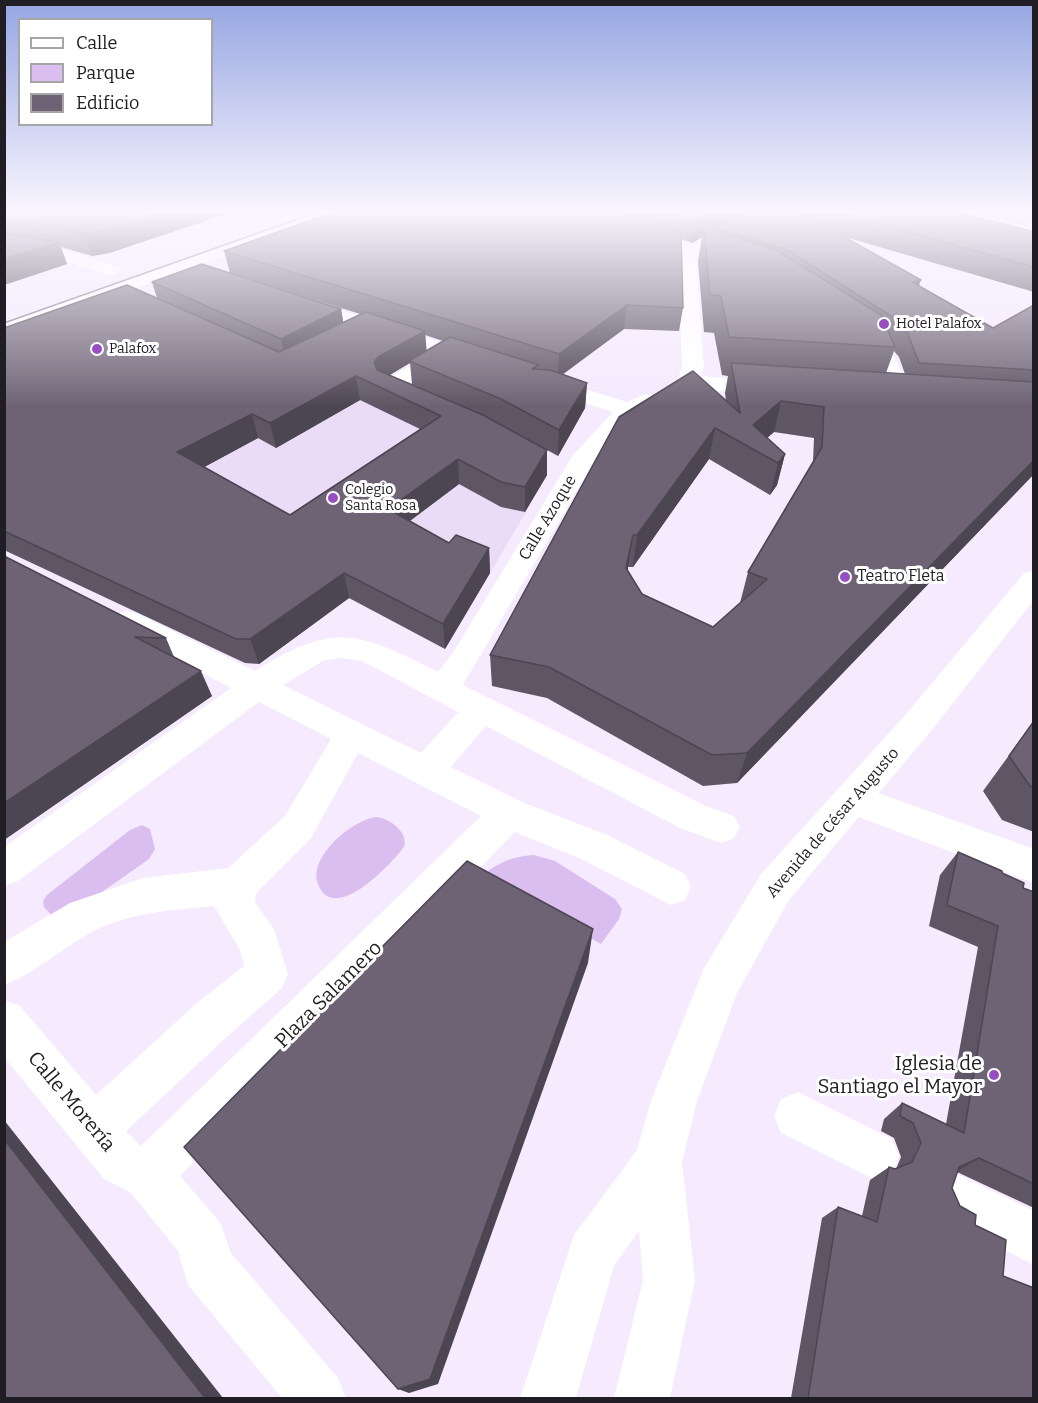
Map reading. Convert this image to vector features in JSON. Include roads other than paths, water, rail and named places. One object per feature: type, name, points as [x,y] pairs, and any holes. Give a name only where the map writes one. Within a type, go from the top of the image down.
[{"type":"street","points":[[86,280],[98,275]]},
{"type":"street","points":[[4,330],[159,275]]},
{"type":"street","points":[[687,275],[693,367],[688,382],[796,390]]},
{"type":"street","points":[[118,290],[146,302]]},
{"type":"street","points":[[280,297],[492,366]]},
{"type":"street","points":[[842,322],[884,353],[898,396]]},
{"type":"street","points":[[336,341],[368,325]]},
{"type":"street","points":[[400,391],[448,352]]},
{"type":"street","points":[[526,377],[629,410]]},
{"type":"street","name":"Calle Azoque","points":[[442,690],[465,659],[563,471],[585,455],[607,429],[629,410],[688,382]]},
{"type":"street","points":[[876,395],[921,398]]},
{"type":"street","name":"Avenida de César Augusto","points":[[642,1398],[669,1280],[658,1162],[674,1101],[719,983],[775,887],[919,722],[1034,580]]},
{"type":"street","points":[[101,608],[509,813],[594,847],[671,887]]},
{"type":"street","points":[[4,869],[248,681],[317,650],[347,645],[373,653],[480,710],[541,737],[693,817],[721,827]]},
{"type":"street","points":[[426,771],[480,710]]},
{"type":"street","points":[[94,1129],[214,1018],[267,974],[259,943],[234,906],[238,885],[298,827],[351,734]]},
{"type":"street","points":[[853,799],[1034,866]]},
{"type":"street","name":"Plaza Salamero","points":[[147,1175],[509,813]]},
{"type":"street","points":[[4,965],[84,916],[133,900],[238,885]]},
{"type":"street","name":"Calle Morería","points":[[4,1022],[121,1162],[147,1175],[202,1240],[207,1266],[318,1398]]},
{"type":"street","points":[[798,1116],[875,1155]]},
{"type":"street","name":"Avenida de César Augusto","points":[[548,1398],[592,1253],[658,1162]]},
{"type":"street","points":[[957,1199],[1034,1239]]},
{"type":"tram line","points":[[4,323],[138,275]]},
{"type":"place","name":"Hotel Palafox","points":[[884,324]]},
{"type":"place","name":"Palafox","points":[[97,349]]},
{"type":"place","name":"Colegio Santa Rosa","points":[[333,498]]},
{"type":"place","name":"Teatro Fleta","points":[[845,577]]},
{"type":"place","name":"Iglesia de Santiago el Mayor","points":[[994,1075]]}]
